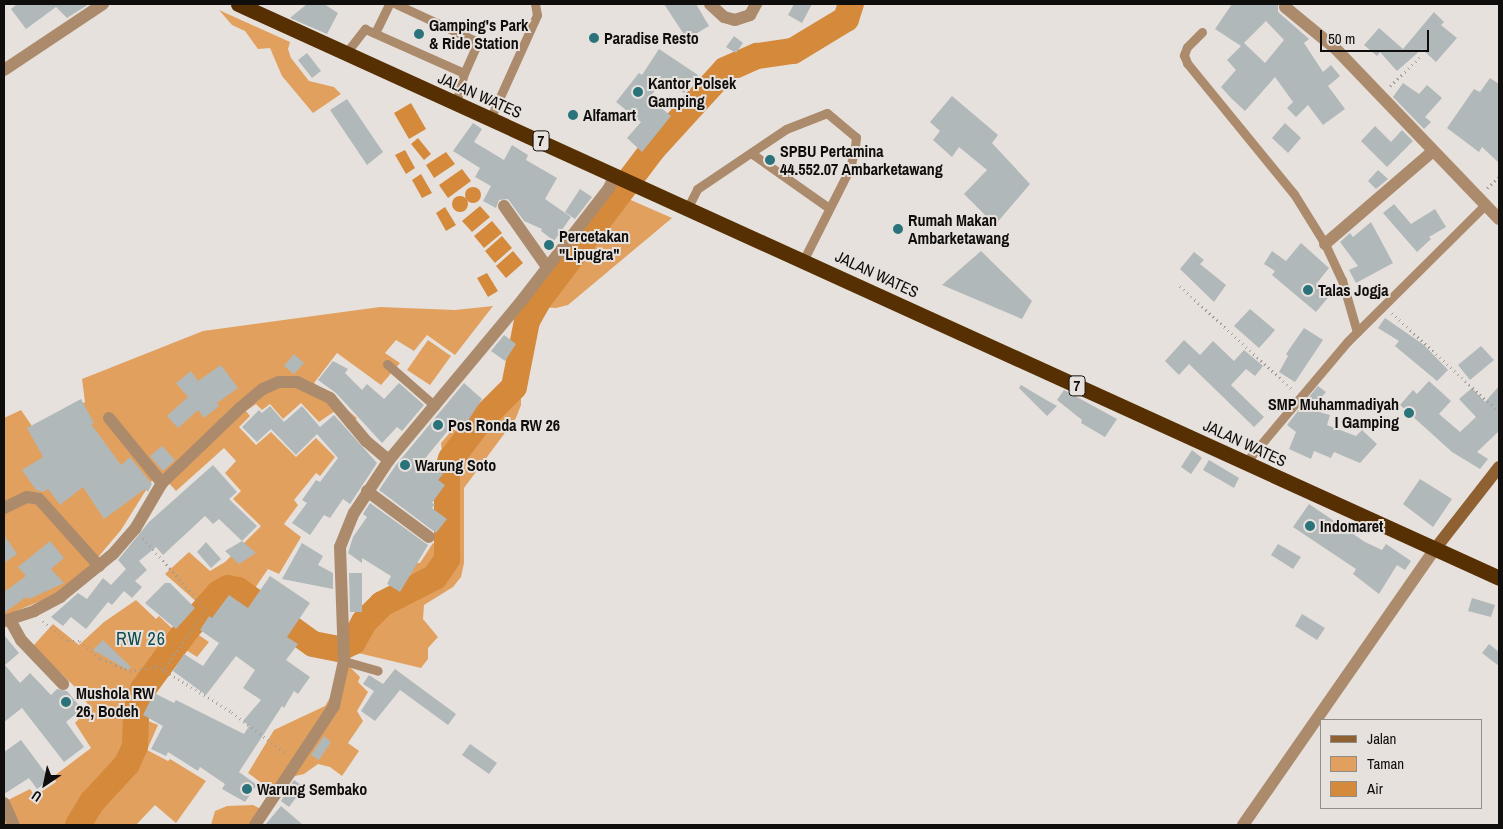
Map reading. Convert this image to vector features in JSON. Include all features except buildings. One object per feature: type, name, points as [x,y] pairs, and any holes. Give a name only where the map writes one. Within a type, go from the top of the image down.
[{"type":"highway","name":"JALAN WATES","points":[[238,4],[804,259],[1499,578]]},
{"type":"street","points":[[4,70],[103,4]]},
{"type":"street","points":[[710,4],[724,17],[735,20],[750,15],[756,4]]},
{"type":"street","points":[[1285,7],[1335,48],[1432,152],[1499,219]]},
{"type":"street","points":[[1325,244],[1432,152]]},
{"type":"street","points":[[255,825],[296,760],[334,706],[348,661],[343,636],[340,547],[367,491],[389,460],[547,268],[609,188],[621,177]]},
{"type":"street","points":[[504,206],[547,268]]},
{"type":"street","points":[[63,684],[21,640],[7,620],[34,611],[60,598],[100,566],[135,529],[162,483],[240,408],[263,389],[279,382],[297,382],[330,398],[366,440],[389,460]]},
{"type":"street","points":[[109,418],[162,483]]},
{"type":"street","points":[[1243,825],[1435,549],[1499,468]]},
{"type":"street","points":[[367,491],[429,537]]},
{"type":"street","points":[[4,508],[27,497],[38,499],[100,566]]},
{"type":"street","points":[[4,803],[14,825]]},
{"type":"lane","points":[[375,33],[389,4]]},
{"type":"lane","points":[[396,4],[478,42],[464,74],[456,103]]},
{"type":"lane","points":[[490,119],[537,15],[535,4]]},
{"type":"lane","points":[[346,53],[366,28],[464,74]]},
{"type":"lane","points":[[1202,32],[1187,47],[1184,55],[1187,63],[1294,194],[1325,244],[1342,280],[1357,332]]},
{"type":"lane","points":[[688,207],[697,189],[751,152],[786,129],[828,113],[856,137],[850,168],[804,259]]},
{"type":"lane","points":[[751,152],[829,208]]},
{"type":"lane","points":[[1246,462],[1357,332],[1485,206]]},
{"type":"lane","points":[[387,364],[435,406]]},
{"type":"lane","points":[[348,661],[378,671]]},
{"type":"path","points":[[1380,96],[1420,57]]},
{"type":"path","points":[[1180,286],[1300,397]]},
{"type":"path","points":[[1384,306],[1499,412]]},
{"type":"path","points":[[135,529],[206,610],[162,671]]},
{"type":"path","points":[[34,611],[37,617],[68,641],[80,642],[101,659],[130,671],[157,666],[162,671],[232,712],[296,760]]},
{"type":"green space","points":[[219,10],[290,42],[288,49],[291,58],[309,81],[334,87],[341,94],[313,113],[282,76],[270,48],[258,49],[245,31],[232,25]]},
{"type":"green space","points":[[624,197],[672,218],[568,305],[556,308],[540,307]]},
{"type":"green space","points":[[493,306],[455,355],[427,335],[414,351],[396,340],[385,353],[400,363],[381,385],[337,353],[314,383],[357,418],[348,429],[335,411],[319,422],[301,403],[283,419],[270,404],[262,410],[256,404],[246,411],[250,416],[239,427],[256,445],[271,432],[296,457],[316,438],[335,457],[320,476],[316,473],[294,500],[298,505],[284,524],[301,537],[279,574],[268,569],[251,594],[232,583],[224,584],[199,604],[165,574],[189,552],[210,571],[225,562],[261,526],[233,499],[241,491],[225,473],[236,461],[224,448],[176,491],[158,471],[121,530],[94,562],[60,593],[4,616],[4,418],[21,410],[36,432],[85,402],[82,379],[203,331],[380,307],[455,310]]},
{"type":"green space","points":[[428,340],[451,356],[430,385],[407,370]]},
{"type":"green space","points":[[521,387],[521,405],[516,418],[464,488],[464,563],[461,577],[453,587],[424,605],[423,619],[438,637],[428,648],[428,659],[421,668],[354,652],[367,623],[398,602],[412,577],[410,573],[416,563],[420,563],[433,543],[446,551],[446,491],[441,443],[453,429],[463,435],[491,401],[505,390]]},
{"type":"green space","points":[[136,600],[156,619],[159,616],[177,633],[184,625],[209,642],[197,657],[183,648],[181,650],[170,669],[153,685],[140,713],[141,718],[158,725],[147,750],[168,761],[170,759],[206,781],[176,823],[155,805],[136,825],[4,825],[4,802],[30,789],[35,796],[56,782],[54,776],[91,748],[75,723],[90,707],[74,686],[33,646],[53,624],[79,645],[104,622]]},
{"type":"green space","points":[[349,666],[360,677],[358,682],[368,692],[357,711],[363,721],[348,743],[359,751],[342,776],[330,767],[318,764],[304,774],[295,776],[274,792],[248,773],[274,730],[325,706]]},
{"type":"green space","points":[[253,805],[263,810],[260,825],[211,825],[215,811],[227,806]]},
{"type":"water","points":[[411,103],[426,129],[409,139],[394,113]]},
{"type":"water","points":[[418,138],[431,154],[424,160],[411,144]]},
{"type":"water","points":[[405,150],[415,168],[406,174],[395,155]]},
{"type":"water","points":[[446,152],[455,164],[434,178],[426,165]]},
{"type":"water","points":[[462,169],[471,181],[448,198],[439,185]]},
{"type":"water","points":[[421,174],[432,193],[422,198],[412,180]]},
{"type":"water","points":[[470,187],[476,187],[481,192],[479,201],[470,203],[465,198],[465,192]]},
{"type":"water","points":[[457,196],[463,196],[468,201],[466,210],[457,212],[452,207],[452,201]]},
{"type":"water","points":[[480,206],[490,217],[472,232],[462,221]]},
{"type":"water","points":[[445,207],[456,225],[446,231],[436,213]]},
{"type":"water","points":[[492,221],[502,233],[484,248],[474,236]]},
{"type":"water","points":[[502,236],[512,248],[495,263],[485,251]]},
{"type":"water","points":[[513,251],[523,263],[506,278],[496,266]]},
{"type":"water","points":[[487,273],[498,291],[488,297],[477,278]]},
{"type":"waterway","points":[[78,825],[92,802],[127,764],[135,746],[136,711],[143,689],[187,629],[219,593],[228,588],[238,590],[313,644],[339,649],[353,642],[364,622],[382,604],[435,577],[447,559],[447,471],[451,459],[479,422],[514,387],[527,321],[538,301],[652,150],[725,70],[757,56],[793,51],[846,19],[851,4]]},
{"type":"place","name":"Gamping's Park & Ride Station","points":[[419,34]]},
{"type":"place","name":"Paradise Resto","points":[[594,38]]},
{"type":"place","name":"Kantor Polsek Gamping","points":[[638,92]]},
{"type":"place","name":"Alfamart","points":[[573,115]]},
{"type":"place","name":"SPBU Pertamina 44.552.07 Ambarketawang","points":[[770,160]]},
{"type":"place","name":"Rumah Makan Ambarketawang","points":[[898,229]]},
{"type":"place","name":"Percetakan \"Lipugra\"","points":[[549,245]]},
{"type":"place","name":"Talas Jogja","points":[[1308,290]]},
{"type":"place","name":"SMP Muhammadiyah I Gamping","points":[[1409,413]]},
{"type":"place","name":"Pos Ronda RW 26","points":[[438,425]]},
{"type":"place","name":"Warung Soto","points":[[405,465]]},
{"type":"place","name":"Indomaret","points":[[1310,526]]},
{"type":"place","name":"Mushola RW 26, Bodeh","points":[[66,702]]},
{"type":"place","name":"Warung Sembako","points":[[247,789]]},
{"type":"district","name":"RW 26","points":[[141,639]]}]
